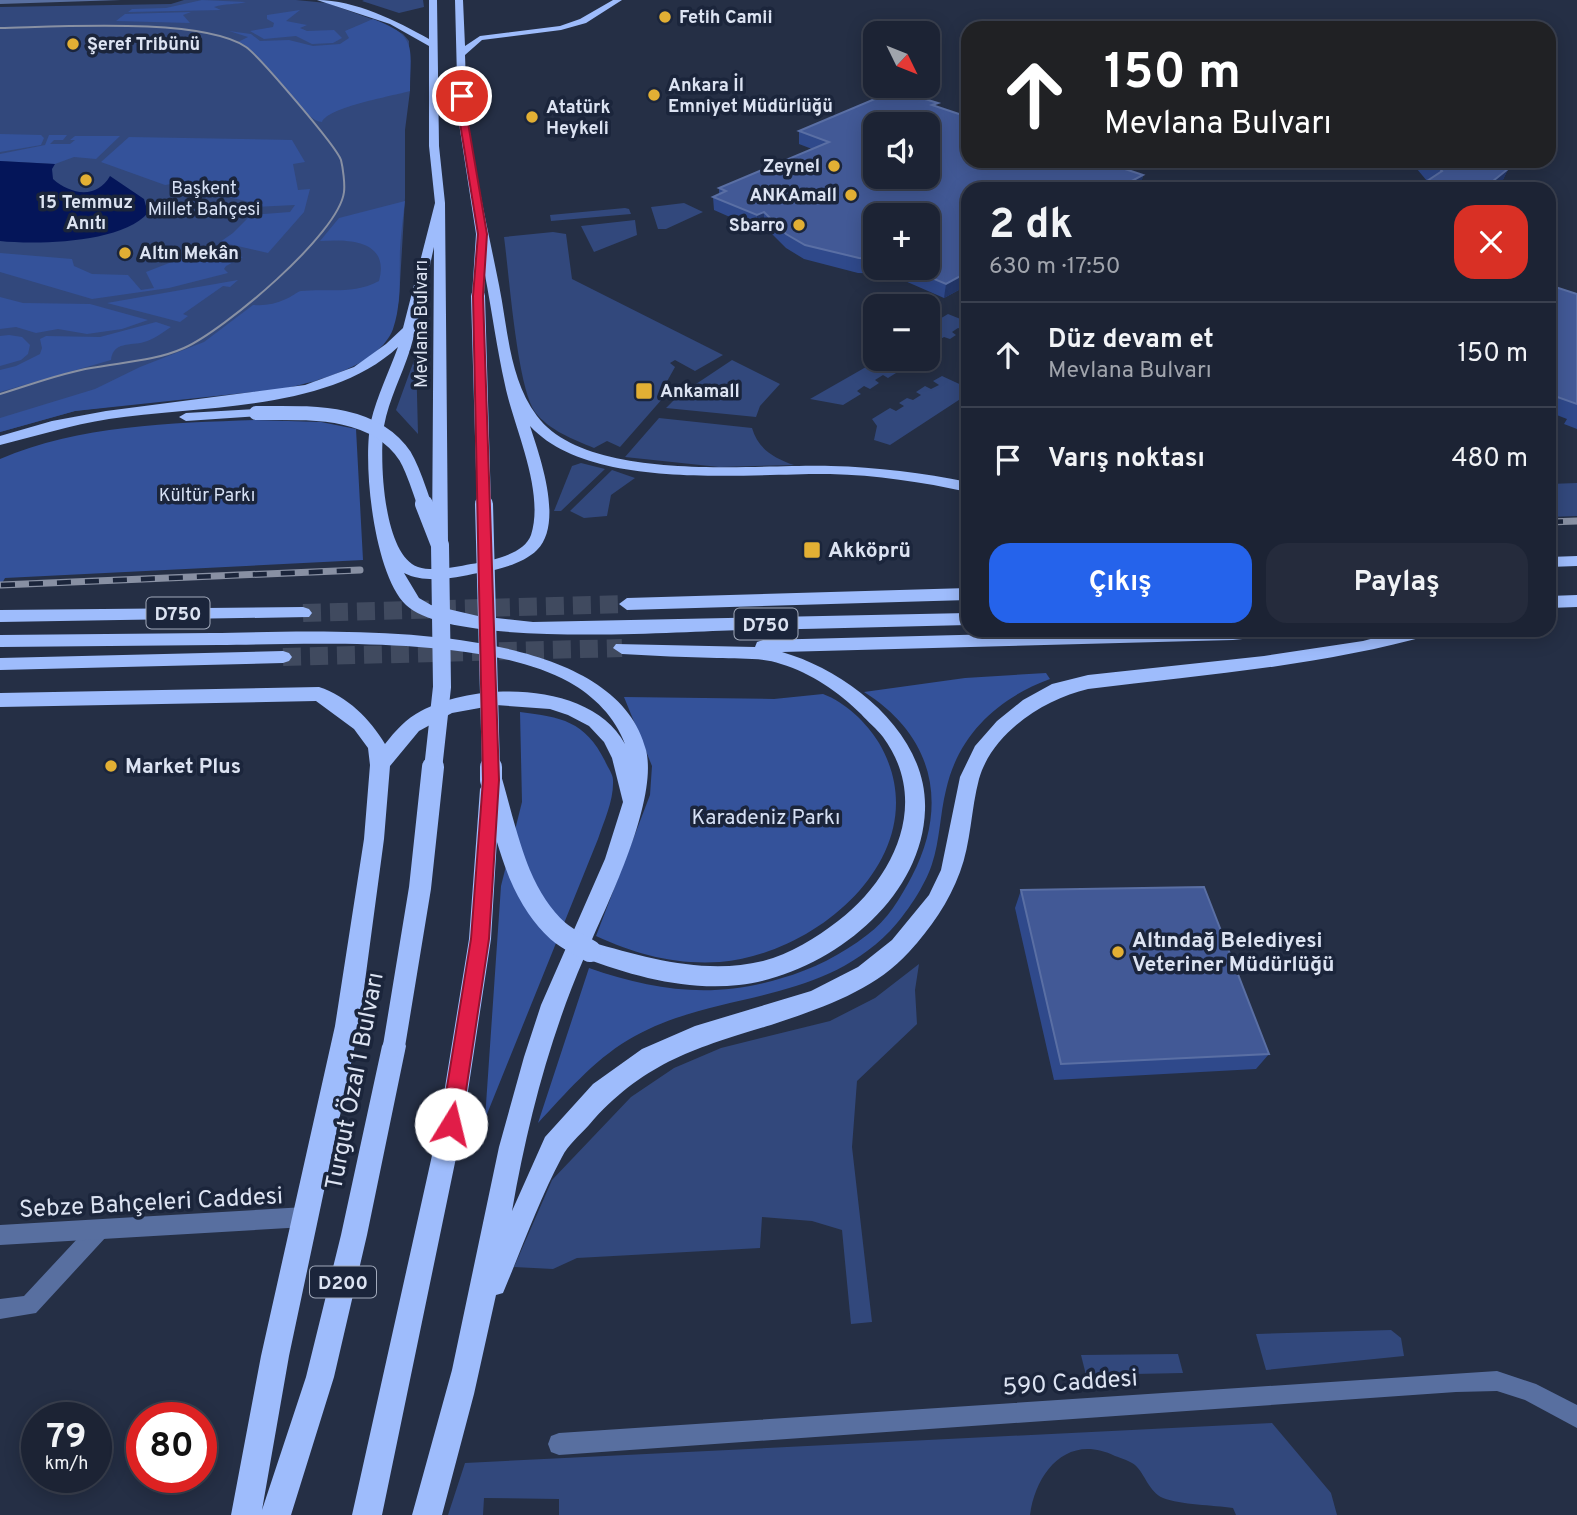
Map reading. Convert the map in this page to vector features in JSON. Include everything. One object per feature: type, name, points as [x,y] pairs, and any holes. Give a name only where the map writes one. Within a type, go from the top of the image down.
[{"type":"highway","points":[[321,0],[393,22],[435,46]]},
{"type":"highway","points":[[355,0],[359,4],[400,16]]},
{"type":"highway","points":[[387,541],[406,567],[420,573],[452,573],[524,554],[537,541],[541,526],[534,468],[512,386],[494,280],[482,234],[463,117],[458,0]]},
{"type":"highway","points":[[461,54],[480,38],[561,28],[583,21],[618,0]]},
{"type":"highway","points":[[424,13],[434,4]]},
{"type":"highway","name":"Mevlana Bulvarı","points":[[434,4],[435,146],[440,203],[441,649]]},
{"type":"highway","points":[[458,21],[478,27],[509,30],[542,27],[569,20],[586,8]]},
{"type":"highway","points":[[0,441],[35,428],[111,413],[301,391],[357,371],[377,360],[409,329],[440,203]]},
{"type":"highway","points":[[367,1515],[451,1124],[478,953],[491,780],[478,296],[482,234]]},
{"type":"highway","name":"D750","points":[[409,329],[376,433],[378,490],[387,541],[397,583],[412,601],[451,616],[510,626],[565,629],[961,619]]},
{"type":"highway","points":[[512,386],[542,430],[578,450],[610,460],[688,470],[823,470],[894,474],[961,486]]},
{"type":"highway","points":[[0,454],[40,440],[98,428],[170,419],[256,413],[335,417],[356,421],[383,432],[405,457],[440,545]]},
{"type":"highway","points":[[1556,562],[1577,561]]},
{"type":"highway","points":[[627,604],[961,594]]},
{"type":"highway","points":[[0,609],[52,614]]},
{"type":"highway","name":"D750","points":[[52,614],[303,613]]},
{"type":"highway","points":[[0,616],[52,614]]},
{"type":"highway","points":[[491,780],[513,859],[528,892],[558,930],[590,951],[662,971],[709,976],[786,964],[858,922],[881,897],[906,854],[916,814],[912,773],[900,743],[868,707],[819,672],[771,654],[622,648],[1137,637]]},
{"type":"highway","points":[[477,1323],[554,1146],[602,1092],[650,1057],[695,1037],[816,1000],[866,974],[900,947],[937,901],[951,870],[970,777],[982,751],[1004,726],[1030,705],[1058,689],[1088,682],[1264,662],[1363,647],[1401,637]]},
{"type":"highway","points":[[0,641],[375,638],[448,645],[512,656],[557,669],[587,685],[610,702],[631,733],[639,764],[631,806],[608,875],[553,1006],[526,1092],[516,1129],[477,1323],[427,1515]]},
{"type":"highway","name":"Turgut Özal 1 Bulvarı","points":[[276,1515],[320,1377],[354,1235],[394,1046],[420,888],[442,687],[441,649]]},
{"type":"highway","points":[[0,664],[283,657]]},
{"type":"highway","points":[[0,700],[272,692],[319,694],[334,702],[361,724],[377,746],[380,765],[374,839],[347,1026],[275,1356],[246,1515]]},
{"type":"highway","points":[[380,765],[404,731],[428,715],[454,704],[500,698],[536,701],[587,715],[610,735],[618,747],[631,806]]},
{"type":"street","points":[[0,2],[118,0]]},
{"type":"street","name":"Sebze Bahçeleri Caddesi","points":[[0,1235],[305,1217]]},
{"type":"street","points":[[0,1309],[29,1306],[99,1230]]},
{"type":"street","name":"590 Caddesi","points":[[559,1444],[1456,1382],[1497,1381],[1529,1391],[1577,1417]]},
{"type":"green space","name":"Başkent Millet Bahçesi","points":[[184,0],[296,0],[327,3],[380,22],[403,34],[409,41],[410,91],[405,130],[405,198],[399,300],[392,330],[383,345],[314,382],[75,411],[0,432],[0,7],[171,4]]},
{"type":"green space","points":[[202,0],[246,2],[214,7],[221,10],[128,12],[132,9],[166,8]]},
{"type":"green space","points":[[423,0],[424,7],[399,13],[362,1]]},
{"type":"green space","points":[[300,10],[286,21],[307,25],[300,28],[307,31],[334,30],[342,38],[333,43],[312,44],[296,36],[264,39],[250,31],[273,27],[274,23],[267,19],[267,15]]},
{"type":"green space","points":[[191,12],[183,15],[190,23],[116,21],[125,14]]},
{"type":"green space","points":[[373,19],[398,31],[409,45],[410,91],[348,107],[322,122],[305,111],[259,60],[238,42],[248,37],[229,31],[251,34],[260,41],[289,40],[313,46],[340,44],[349,38],[345,31]]},
{"type":"green space","points":[[0,134],[41,135],[44,138],[41,145],[0,152]]},
{"type":"green space","points":[[49,135],[67,135],[63,140],[54,140],[50,144],[70,144],[75,140],[70,140],[75,136],[120,136],[96,159],[74,157],[55,164],[0,161],[0,154],[45,145]]},
{"type":"green space","points":[[129,137],[292,140],[305,162],[293,164],[298,190],[310,189],[304,212],[268,253],[220,242],[251,215],[290,212],[295,205],[252,207],[250,202],[214,194],[190,196],[180,189],[177,183],[165,185],[101,162]]},
{"type":"green space","points":[[405,201],[396,319],[386,342],[361,362],[329,376],[283,389],[75,411],[0,432],[0,418],[95,389],[140,367],[204,342],[253,305],[274,303],[301,291],[350,290],[379,281],[381,267],[373,250],[354,242],[320,241],[339,218]]},
{"type":"green space","points":[[684,203],[703,212],[666,229],[658,229],[651,207]]},
{"type":"green space","points":[[629,209],[631,214],[551,221],[550,215]]},
{"type":"green space","points":[[635,220],[637,235],[594,252],[581,226]]},
{"type":"green space","points":[[553,232],[566,234],[572,279],[723,355],[695,371],[675,360],[670,363],[675,367],[665,385],[670,390],[620,447],[607,441],[594,448],[562,434],[541,419],[529,399],[519,355],[504,237]]},
{"type":"green space","points":[[205,249],[243,257],[226,266],[224,269],[228,273],[169,288],[92,299],[0,272],[0,253],[72,259],[74,266],[92,274],[128,275],[141,290],[154,288],[146,272]]},
{"type":"green space","points":[[238,280],[230,287],[223,286],[183,314],[188,316],[180,322],[107,303]]},
{"type":"green space","points":[[0,297],[23,303],[90,304],[148,320],[122,329],[87,334],[58,329],[36,333],[16,327],[0,329]]},
{"type":"green space","points":[[948,314],[961,319],[961,329],[952,332],[956,335],[950,339],[944,337],[940,339],[940,319]]},
{"type":"green space","points":[[156,322],[171,327],[147,341],[119,347],[112,354],[111,360],[0,392],[0,370],[16,366],[40,354],[40,339],[46,336],[100,337]]},
{"type":"green space","points":[[0,336],[22,337],[30,345],[28,354],[21,360],[0,366]]},
{"type":"green space","points":[[416,355],[418,434],[396,410]]},
{"type":"green space","points":[[732,360],[780,384],[760,406],[756,417],[666,408],[678,396]]},
{"type":"green space","points":[[863,369],[863,371],[896,373],[888,378],[883,375],[875,380],[879,383],[870,389],[864,386],[857,391],[861,394],[843,405],[810,399]]},
{"type":"green space","points":[[942,376],[961,385],[961,399],[890,445],[874,440],[877,426],[872,419],[890,408],[896,411],[904,406],[899,403],[921,395],[916,392],[925,386],[931,389],[939,385],[933,381]]},
{"type":"green space","points":[[659,418],[752,428],[758,442],[768,452],[794,465],[719,467],[625,457]]},
{"type":"green space","name":"Kültür Parkı","points":[[255,420],[321,422],[356,429],[363,560],[5,578],[0,587],[0,459],[61,439],[93,433],[158,425]]},
{"type":"green space","points":[[581,463],[605,469],[561,511],[554,511],[572,466]]},
{"type":"green space","points":[[612,470],[635,478],[611,495],[607,516],[584,518],[570,511]]},
{"type":"green space","points":[[1577,483],[1577,516],[1556,517],[1556,484]]},
{"type":"green space","points":[[1046,673],[1050,679],[1031,687],[997,708],[970,736],[960,752],[946,790],[937,846],[929,872],[914,899],[890,931],[861,956],[829,973],[797,986],[694,1012],[628,1040],[592,1068],[538,1123],[589,968],[637,982],[685,990],[732,989],[757,985],[804,971],[837,955],[874,929],[893,908],[912,876],[923,850],[930,823],[932,798],[920,751],[906,729],[888,710],[864,692],[965,678]]},
{"type":"green space","name":"Karadeniz Parkı","points":[[823,694],[855,714],[868,728],[879,743],[894,783],[895,821],[883,857],[861,889],[831,917],[796,939],[758,955],[720,962],[687,962],[656,957],[596,936],[650,795],[652,766],[624,697],[774,699]]},
{"type":"green space","points":[[520,712],[560,719],[580,729],[589,737],[605,761],[612,775],[613,788],[598,839],[485,1119],[501,886],[522,802]]},
{"type":"green space","points":[[919,964],[915,990],[917,1024],[857,1081],[852,1147],[872,1322],[851,1324],[842,1230],[812,1221],[762,1217],[760,1248],[577,1258],[553,1269],[514,1267],[552,1180],[631,1097],[674,1068],[721,1048],[830,1021],[875,998]]},
{"type":"green space","points":[[1391,1330],[1401,1338],[1404,1356],[1266,1370],[1256,1334]]},
{"type":"green space","points":[[1178,1354],[1183,1373],[1086,1375],[1081,1355]]},
{"type":"green space","points":[[1272,1423],[1331,1493],[1337,1515],[1236,1515],[1233,1508],[1170,1500],[1154,1492],[1133,1464],[1098,1450],[1083,1449],[1057,1460],[1047,1471],[1033,1499],[1030,1515],[559,1515],[559,1499],[484,1498],[483,1515],[448,1515],[465,1463]]},
{"type":"shaded area","points":[[0,161],[55,164],[52,169],[53,179],[68,189],[83,192],[98,188],[110,176],[144,199],[148,213],[136,223],[100,236],[56,242],[0,241]]},
{"type":"building","points":[[877,98],[922,98],[938,103],[932,105],[961,115],[961,168],[1122,168],[1143,175],[1130,182],[961,182],[961,276],[946,284],[936,280],[940,280],[940,203],[863,203],[863,258],[859,258],[805,245],[786,234],[764,212],[757,215],[713,197],[726,191],[719,188],[829,142],[799,131]]},
{"type":"building","points":[[1439,168],[1508,169],[1492,182],[1426,182],[1442,171]]},
{"type":"building","points":[[1556,287],[1577,294],[1577,404],[1556,396]]},
{"type":"building","name":"Altındağ Belediyesi Veteriner Müdürlüğü","points":[[1204,887],[1269,1054],[1061,1064],[1021,890]]},
{"type":"tunnel","points":[[303,613],[627,604]]},
{"type":"tunnel","points":[[283,657],[622,648]]},
{"type":"tram line","points":[[0,28],[163,28],[197,31],[246,47],[266,66],[336,151],[344,176],[344,192],[337,210],[322,232],[277,279],[202,338],[162,356],[80,370],[0,394]]},
{"type":"railway","points":[[1556,522],[1577,521]]},
{"type":"railway","points":[[1,585],[360,570]]},
{"type":"place","name":"Fetih Camii","points":[[665,17]]},
{"type":"place","name":"Şeref Tribünü","points":[[73,44]]},
{"type":"place","name":"Ankara İl Emniyet Müdürlüğü","points":[[654,95]]},
{"type":"place","name":"Atatürk Heykeli","points":[[532,117]]},
{"type":"place","name":"Zeynel","points":[[834,166]]},
{"type":"place","name":"15 Temmuz Anıtı","points":[[86,180]]},
{"type":"place","name":"ANKAmall","points":[[851,195]]},
{"type":"place","name":"Sbarro","points":[[799,225]]},
{"type":"place","name":"Altın Mekân","points":[[125,253]]},
{"type":"place","name":"Ankamall","points":[[644,391]]},
{"type":"place","name":"Akköprü","points":[[812,550]]},
{"type":"place","name":"Market Plus","points":[[111,766]]},
{"type":"place","name":"Altındağ Belediyesi Veteriner Müdürlüğü","points":[[1118,952]]},
{"type":"route","points":[[451,1124],[480,939],[491,780],[478,296],[482,234],[462,96]]}]
